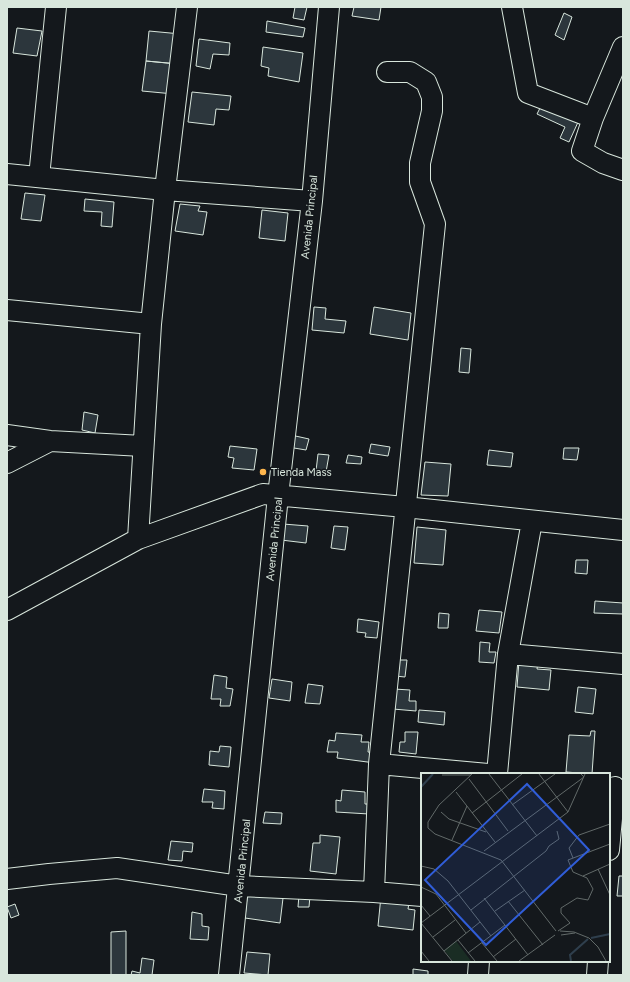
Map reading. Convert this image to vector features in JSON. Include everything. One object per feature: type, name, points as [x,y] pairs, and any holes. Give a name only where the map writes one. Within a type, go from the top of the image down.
[{"type":"street","points":[[39,177],[56,7]]},
{"type":"street","points":[[138,539],[151,324],[165,190],[187,7]]},
{"type":"street","name":"Avenida Principal","points":[[230,975],[278,496],[312,201],[329,7]]},
{"type":"street","points":[[512,7],[528,94],[594,118]]},
{"type":"street","points":[[623,48],[582,151],[603,163],[623,170]]},
{"type":"street","points":[[374,892],[379,764],[435,224],[420,182],[420,163],[432,111],[432,97],[426,82],[410,72],[386,72]]},
{"type":"street","points":[[7,174],[165,190],[312,201]]},
{"type":"street","points":[[7,310],[151,324]]},
{"type":"street","points":[[7,435],[50,441],[143,446]]},
{"type":"street","points":[[7,463],[50,441]]},
{"type":"street","points":[[7,610],[138,539],[263,494],[623,530]]},
{"type":"street","points":[[497,773],[508,654],[532,521]]},
{"type":"street","points":[[508,654],[623,664]]},
{"type":"street","points":[[379,764],[477,773]]},
{"type":"street","points":[[610,841],[616,787]]},
{"type":"street","points":[[7,879],[117,868],[239,886],[374,892],[421,896]]},
{"type":"street","points":[[478,975],[480,962]]},
{"type":"street","points":[[597,975],[598,962]]},
{"type":"building","points":[[295,7],[307,7],[304,20],[293,18]]},
{"type":"building","points":[[354,7],[381,7],[379,20],[352,16]]},
{"type":"building","points":[[564,13],[572,17],[564,40],[555,35]]},
{"type":"building","points":[[267,21],[305,28],[303,37],[266,32]]},
{"type":"building","points":[[17,28],[42,31],[37,56],[13,53]]},
{"type":"building","points":[[149,31],[181,34],[178,64],[146,61]]},
{"type":"building","points":[[199,39],[230,43],[229,55],[213,54],[210,69],[196,66]]},
{"type":"building","points":[[263,47],[303,53],[299,82],[268,76],[269,68],[261,66]]},
{"type":"building","points":[[146,61],[178,64],[174,94],[142,91]]},
{"type":"building","points":[[192,92],[231,96],[229,110],[216,109],[214,125],[188,122]]},
{"type":"building","points":[[542,104],[579,120],[569,142],[560,138],[565,127],[537,114]]},
{"type":"building","points":[[25,193],[45,195],[41,221],[21,219]]},
{"type":"building","points":[[85,199],[114,202],[112,227],[101,226],[102,212],[84,211]]},
{"type":"building","points":[[180,204],[200,206],[198,211],[207,212],[203,235],[175,231]]},
{"type":"building","points":[[262,210],[288,213],[285,241],[259,238]]},
{"type":"building","points":[[314,307],[326,308],[325,319],[346,321],[344,333],[312,330]]},
{"type":"building","points":[[374,307],[411,313],[408,340],[370,334]]},
{"type":"building","points":[[461,348],[471,349],[469,373],[459,372]]},
{"type":"building","points":[[84,412],[98,415],[95,433],[82,430]]},
{"type":"building","points":[[291,435],[309,439],[306,450],[288,447]]},
{"type":"building","points":[[371,444],[390,447],[388,456],[369,453]]},
{"type":"building","points":[[230,446],[257,449],[254,470],[232,468],[234,458],[228,457]]},
{"type":"building","points":[[564,448],[579,448],[577,460],[563,459]]},
{"type":"building","points":[[489,450],[513,453],[511,467],[487,465]]},
{"type":"building","points":[[318,454],[329,455],[326,472],[316,471]]},
{"type":"building","points":[[348,455],[362,457],[361,464],[346,463]]},
{"type":"building","points":[[425,462],[451,464],[448,496],[421,495]]},
{"type":"building","points":[[283,524],[308,526],[306,543],[281,540]]},
{"type":"building","points":[[334,526],[348,527],[345,550],[331,548]]},
{"type":"building","points":[[417,527],[446,530],[443,565],[414,563]]},
{"type":"building","points":[[576,560],[588,560],[587,574],[575,573]]},
{"type":"building","points":[[595,601],[623,603],[623,614],[594,613]]},
{"type":"building","points":[[479,610],[502,612],[499,633],[476,631]]},
{"type":"building","points":[[439,613],[449,614],[448,628],[438,628]]},
{"type":"building","points":[[358,619],[379,622],[377,638],[365,637],[366,633],[357,632]]},
{"type":"building","points":[[480,642],[490,643],[489,652],[496,652],[494,663],[479,662]]},
{"type":"building","points":[[396,660],[407,660],[405,677],[395,676]]},
{"type":"building","points":[[519,661],[538,662],[537,669],[551,670],[549,690],[517,687]]},
{"type":"building","points":[[214,675],[227,677],[226,688],[233,689],[230,706],[220,706],[221,699],[211,699]]},
{"type":"building","points":[[272,679],[292,682],[290,701],[269,698]]},
{"type":"building","points":[[308,684],[323,686],[320,704],[305,703]]},
{"type":"building","points":[[578,687],[596,689],[593,714],[575,712]]},
{"type":"building","points":[[394,689],[410,690],[409,701],[416,701],[416,711],[393,709]]},
{"type":"building","points":[[419,710],[445,712],[444,725],[418,722]]},
{"type":"building","points":[[591,731],[595,731],[592,773],[566,772],[569,735],[590,736]]},
{"type":"building","points":[[405,732],[418,732],[416,754],[399,752],[400,742],[405,742]]},
{"type":"building","points":[[336,733],[362,735],[361,742],[369,742],[368,752],[376,753],[375,763],[337,758],[338,752],[327,752],[329,740],[335,741]]},
{"type":"building","points":[[220,746],[231,747],[229,767],[209,765],[210,751],[219,752]]},
{"type":"building","points":[[204,789],[225,791],[224,809],[212,808],[213,802],[202,802]]},
{"type":"building","points":[[342,790],[365,792],[365,804],[370,804],[369,814],[336,812],[336,800],[341,801]]},
{"type":"building","points":[[265,812],[282,813],[281,824],[263,823]]},
{"type":"building","points":[[320,835],[340,837],[336,874],[310,871],[313,843],[320,843]]},
{"type":"building","points":[[171,841],[193,843],[192,852],[183,851],[182,861],[168,860]]},
{"type":"building","points":[[619,876],[623,876],[623,896],[617,896]]},
{"type":"building","points":[[248,887],[284,890],[280,923],[245,918]]},
{"type":"building","points":[[299,895],[310,896],[309,907],[298,907]]},
{"type":"building","points":[[381,896],[409,903],[408,909],[415,910],[413,930],[378,926]]},
{"type":"building","points":[[15,904],[19,915],[11,918],[7,907]]},
{"type":"building","points":[[192,912],[202,914],[202,926],[209,927],[208,940],[190,939]]},
{"type":"building","points":[[126,931],[126,975],[111,975],[111,932]]},
{"type":"building","points":[[247,952],[270,954],[268,975],[244,973]]},
{"type":"building","points":[[142,958],[154,960],[152,975],[131,975],[132,971],[140,973]]},
{"type":"building","points":[[413,969],[428,971],[428,975],[413,975]]},
{"type":"place","name":"Tienda Mass","points":[[263,472]]}]
